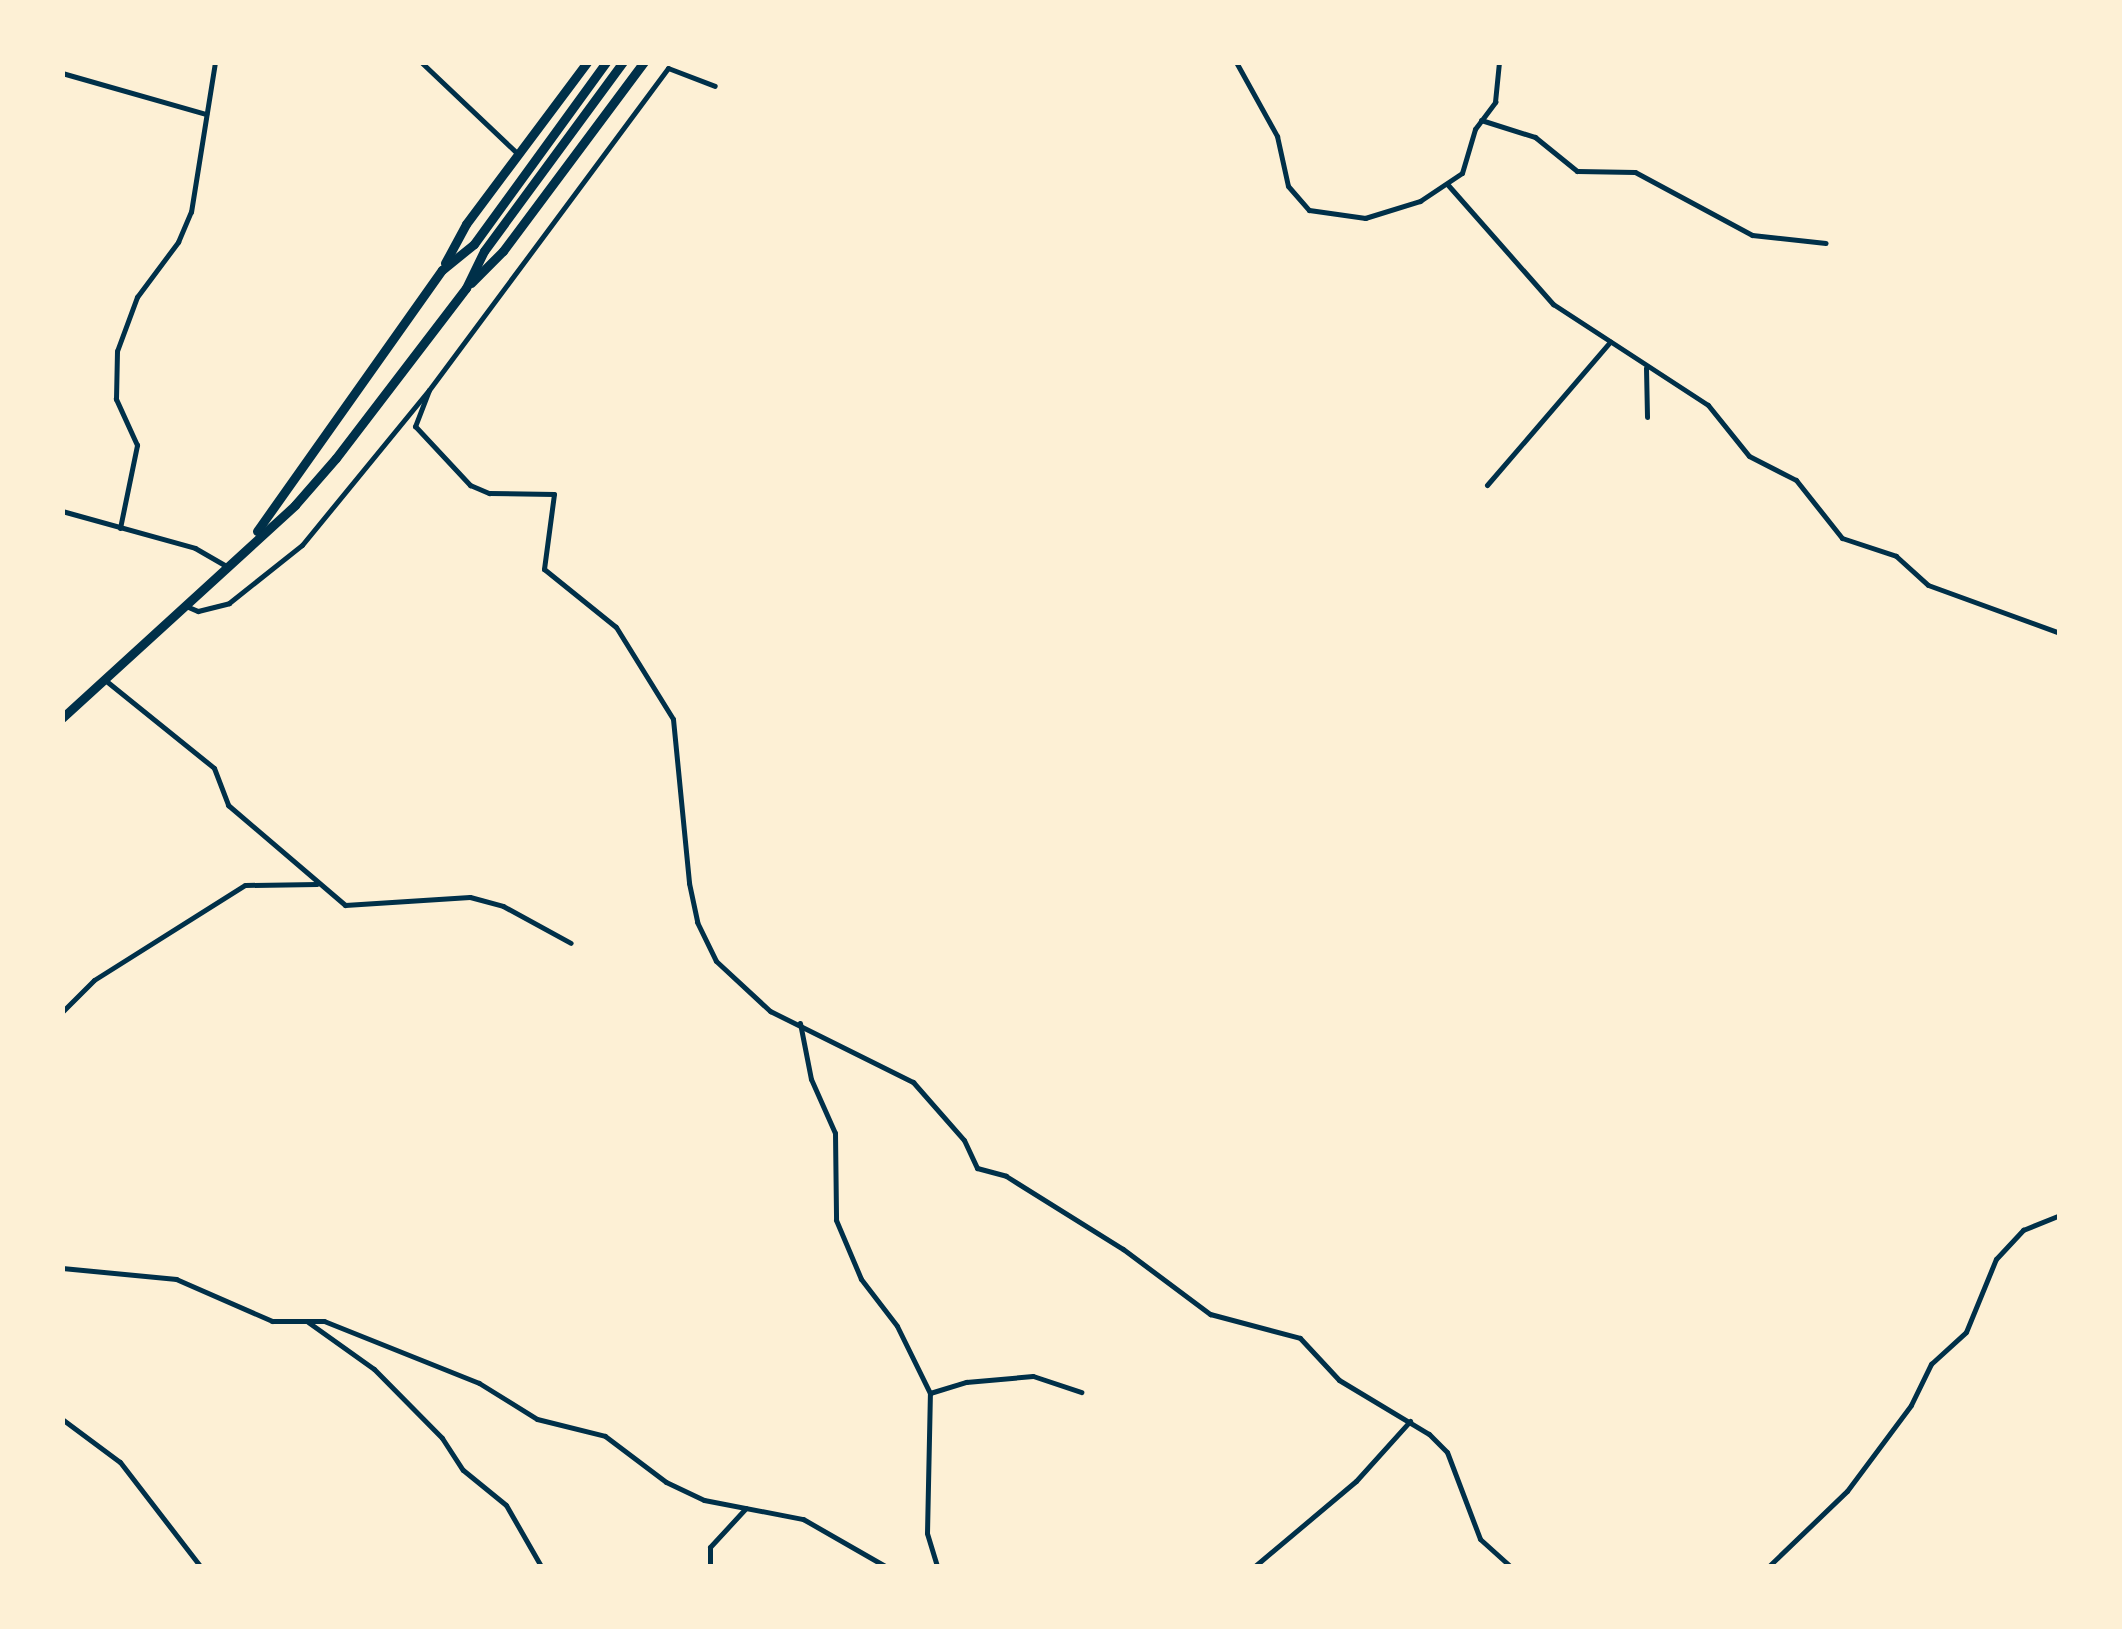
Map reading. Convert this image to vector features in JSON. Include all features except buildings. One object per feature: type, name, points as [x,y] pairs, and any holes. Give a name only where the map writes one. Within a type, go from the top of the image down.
[{"type":"highway","points":[[250,542],[442,270],[466,224],[587,62]]},
{"type":"highway","points":[[442,270],[474,244],[606,62]]},
{"type":"highway","points":[[466,288],[484,251],[623,62]]},
{"type":"highway","points":[[62,718],[186,606],[336,458],[466,288],[503,251],[644,62]]},
{"type":"street","points":[[120,528],[137,445],[116,398],[116,351],[138,297],[178,242],[191,212],[215,62]]},
{"type":"street","points":[[421,62],[519,154]]},
{"type":"street","points":[[1236,62],[1277,136],[1288,186],[1310,210],[1380,217],[1448,185],[1467,166],[1482,120],[1495,102],[1499,62]]},
{"type":"street","points":[[186,606],[198,610],[229,603],[276,569],[429,390],[668,68],[683,68],[715,86]]},
{"type":"street","points":[[62,72],[206,114]]},
{"type":"street","points":[[1482,120],[1536,136],[1577,171],[1635,172],[1752,235],[1826,243]]},
{"type":"street","points":[[1448,185],[1553,304],[1708,405],[1749,456],[1796,480],[1842,538],[1896,556],[1928,584],[2060,633]]},
{"type":"street","points":[[1486,485],[1610,342]]},
{"type":"street","points":[[1646,368],[1647,417]]},
{"type":"street","points":[[429,390],[415,426],[470,485],[489,493],[554,494],[544,569],[616,627],[677,730],[676,796],[696,922],[716,960],[770,1011],[913,1082],[964,1140],[978,1168],[1006,1176],[1123,1249],[1210,1314],[1300,1338],[1328,1372],[1387,1413],[1410,1421],[1447,1452],[1480,1539],[1510,1566]]},
{"type":"street","points":[[62,514],[195,548],[226,566]]},
{"type":"street","points":[[103,678],[214,768],[228,805],[278,842],[317,884],[350,908],[470,897],[503,906],[571,944]]},
{"type":"street","points":[[62,1012],[94,980],[246,885],[317,884]]},
{"type":"street","points":[[800,1023],[811,1079],[836,1134],[836,1220],[862,1279],[897,1326],[930,1392],[927,1534],[937,1566]]},
{"type":"street","points":[[1769,1566],[1847,1492],[1911,1404],[1931,1364],[1966,1332],[1996,1259],[2023,1230],[2060,1215]]},
{"type":"street","points":[[62,1268],[112,1278],[176,1280],[272,1321],[324,1321],[479,1383],[536,1418],[605,1436],[666,1482],[746,1508],[803,1519],[885,1566]]},
{"type":"street","points":[[305,1321],[374,1368],[442,1438],[464,1470],[506,1505],[542,1566]]},
{"type":"street","points":[[930,1392],[966,1382],[1033,1376],[1081,1392]]},
{"type":"street","points":[[62,1419],[120,1462],[200,1566]]},
{"type":"street","points":[[1255,1566],[1356,1481],[1410,1421]]},
{"type":"street","points":[[710,1566],[710,1546],[746,1508]]}]
